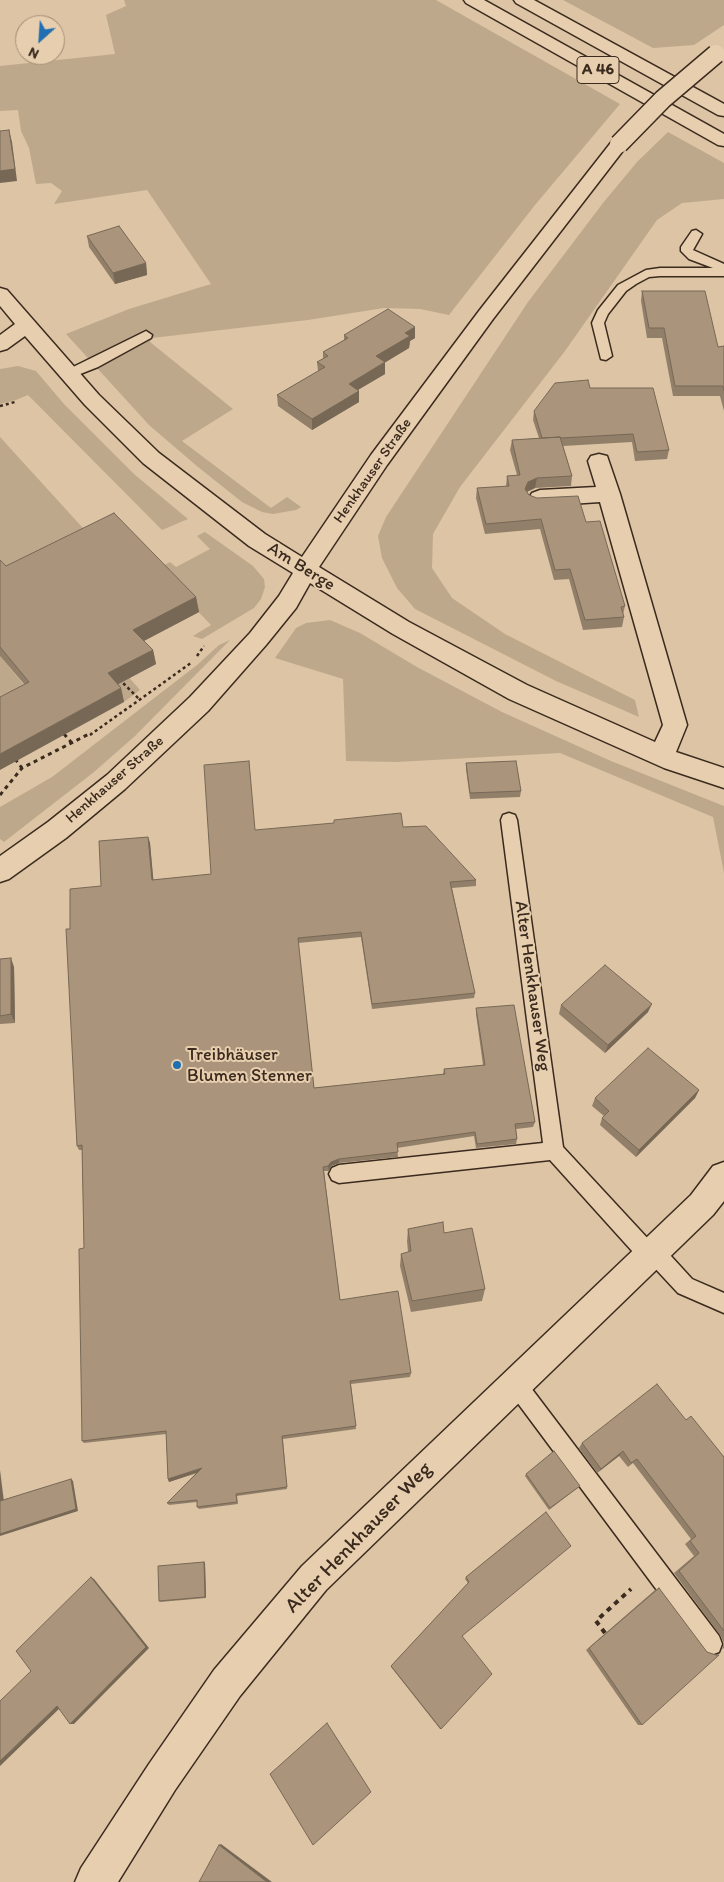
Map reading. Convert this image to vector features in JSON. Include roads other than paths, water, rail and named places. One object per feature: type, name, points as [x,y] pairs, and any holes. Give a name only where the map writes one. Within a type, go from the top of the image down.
[{"type":"main road","name":"A 46","points":[[472,0],[724,141]]},
{"type":"main road","name":"A 46","points":[[522,0],[724,111]]},
{"type":"main road","name":"Henkhauser Straße","points":[[0,871],[57,830],[116,782],[200,704],[272,623],[288,602],[305,571],[384,452],[486,314],[619,144],[663,99],[720,51]]},
{"type":"main road","name":"Am Berge","points":[[0,294],[92,400],[151,458],[257,540],[401,628],[518,692],[662,756],[724,778]]},
{"type":"main road","points":[[0,345],[27,325]]},
{"type":"main road","points":[[599,461],[675,725],[662,756]]},
{"type":"main road","points":[[536,498],[608,494]]},
{"type":"main road","name":"Alter Henkhauser Weg","points":[[95,1882],[162,1777],[227,1682],[314,1578],[702,1205],[724,1176]]},
{"type":"lane","points":[[696,234],[687,247],[687,251],[693,256],[724,268]]},
{"type":"lane","points":[[606,356],[598,323],[602,313],[611,301],[632,280],[646,274],[660,272],[724,272]]},
{"type":"lane","points":[[70,374],[93,364],[146,335]]},
{"type":"lane","name":"Alter Henkhauser Weg","points":[[509,820],[554,1151]]},
{"type":"lane","points":[[339,1174],[554,1151],[685,1286],[724,1303]]},
{"type":"lane","points":[[515,1383],[711,1644]]},
{"type":"place","name":"Treibhäuser Blumen Stenner","points":[[177,1065]]}]
